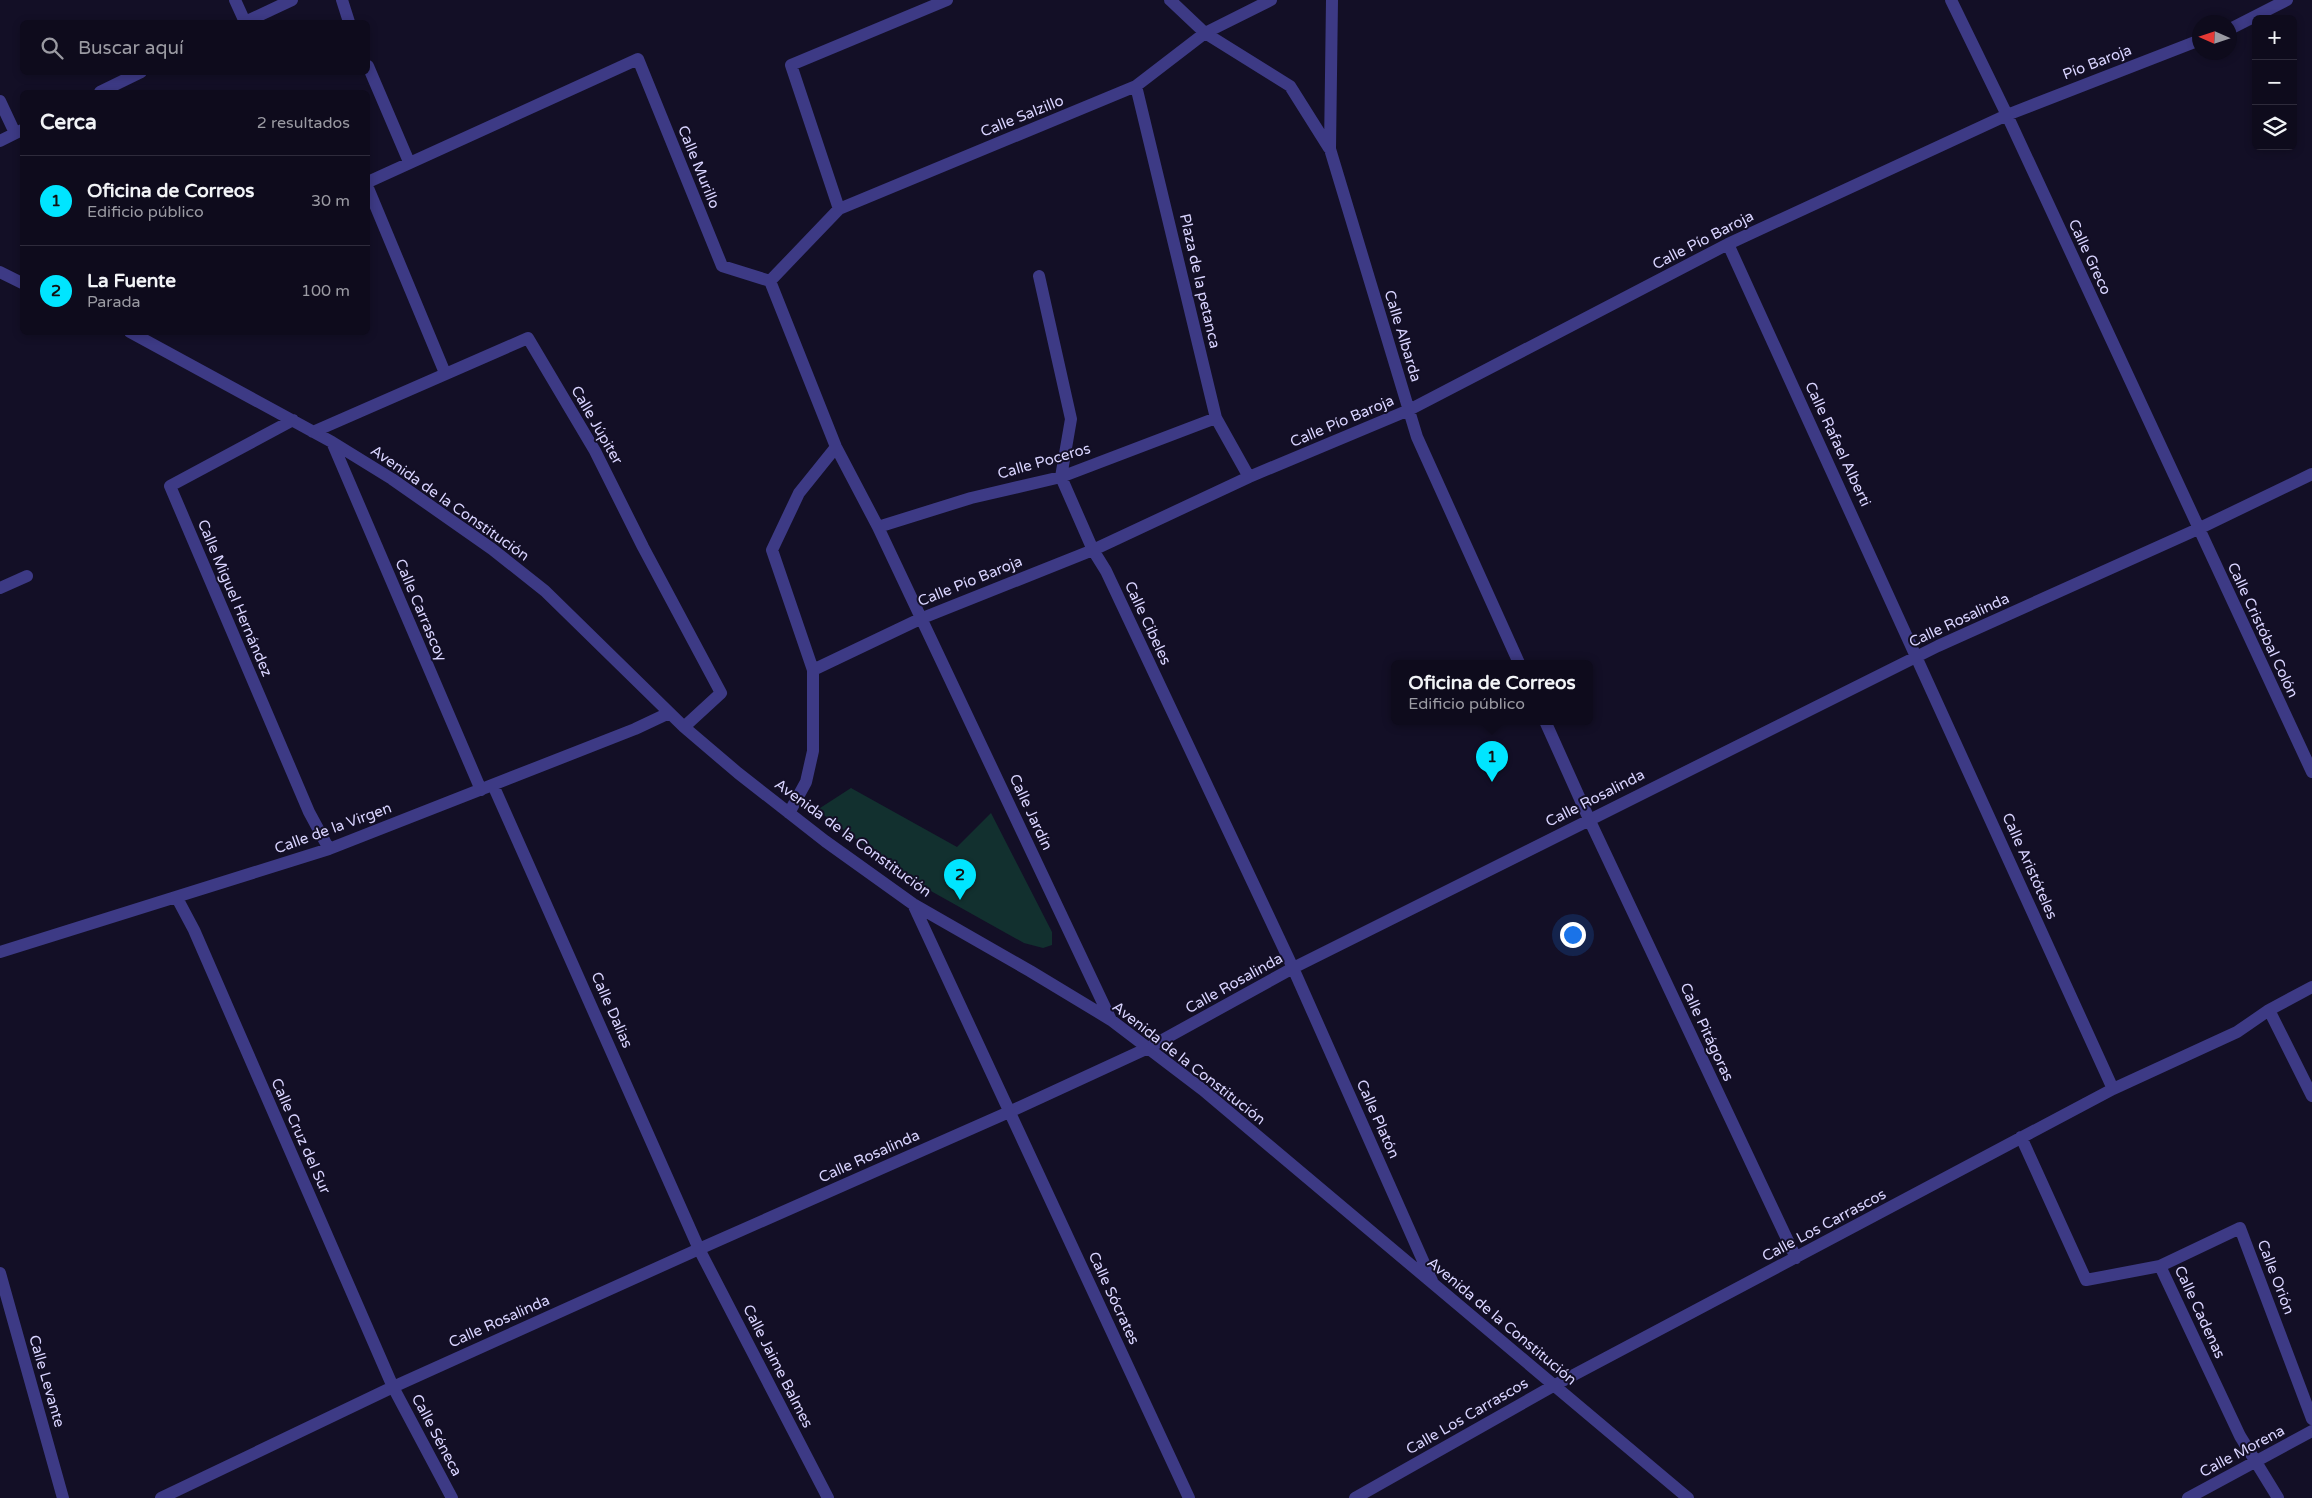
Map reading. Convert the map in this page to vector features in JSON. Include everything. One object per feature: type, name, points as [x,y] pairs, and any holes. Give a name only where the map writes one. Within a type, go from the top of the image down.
[{"type":"street","points":[[236,0],[244,20]]},
{"type":"street","points":[[249,20],[292,0]]},
{"type":"street","points":[[342,0],[348,20]]},
{"type":"street","points":[[839,209],[791,65],[946,0]]},
{"type":"street","points":[[1170,0],[1205,33],[1290,86],[1330,149]]},
{"type":"street","name":"Calle Salzillo","points":[[770,281],[839,209],[1136,86],[1205,33],[1271,0]]},
{"type":"street","name":"Calle Albarda","points":[[1332,0],[1330,149],[1417,437],[1518,660]]},
{"type":"street","name":"Calle Greco","points":[[1951,0],[2007,115],[2198,529]]},
{"type":"street","points":[[2237,25],[2287,0]]},
{"type":"street","name":"Pío Baroja","points":[[2007,115],[2192,43]]},
{"type":"street","name":"Calle Murillo","points":[[370,181],[638,59],[722,266],[770,281]]},
{"type":"street","points":[[370,71],[409,162]]},
{"type":"street","points":[[104,90],[135,75]]},
{"type":"street","name":"Plaza de la petanca","points":[[1136,86],[1216,418],[1249,477]]},
{"type":"street","points":[[0,101],[19,132],[0,141]]},
{"type":"street","name":"Calle Pío Baroja","points":[[813,670],[920,618],[1093,550],[1249,477],[1409,410],[1728,244],[2007,115]]},
{"type":"street","points":[[370,193],[444,373]]},
{"type":"street","name":"Calle Rafael Alberti","points":[[1728,244],[1917,657]]},
{"type":"street","points":[[1,274],[20,282]]},
{"type":"street","points":[[1039,276],[1071,419],[1061,476]]},
{"type":"street","points":[[770,281],[836,447],[878,527]]},
{"type":"street","name":"Avenida de la Constitución","points":[[136,335],[332,442],[392,479],[492,549],[551,597],[684,727],[789,813],[913,904],[1111,1020],[1148,1048],[1203,1090],[1688,1498]]},
{"type":"street","name":"Calle Júpiter","points":[[313,432],[444,373],[528,338],[595,451],[643,547],[721,693],[684,727]]},
{"type":"street","name":"Calle Poceros","points":[[878,527],[971,498],[1061,476],[1216,418]]},
{"type":"street","name":"Calle Miguel Hernández","points":[[293,420],[170,486],[309,812],[329,850]]},
{"type":"street","name":"Calle Carrascoy","points":[[332,442],[487,788]]},
{"type":"street","points":[[789,813],[806,782],[813,751],[813,670],[772,550],[799,493],[836,447]]},
{"type":"street","name":"Calle Rosalinda","points":[[160,1498],[393,1387],[1148,1048],[1293,968],[1917,657],[2198,529],[2312,474]]},
{"type":"street","name":"Calle Cibeles","points":[[1061,476],[1093,550],[1106,571],[1293,968]]},
{"type":"street","name":"Calle Jardín","points":[[878,527],[1111,1020]]},
{"type":"street","name":"Calle Cristóbal Colón","points":[[2198,529],[2312,772]]},
{"type":"street","points":[[0,588],[28,576]]},
{"type":"street","name":"Calle Aristóteles","points":[[1917,657],[2113,1089]]},
{"type":"street","name":"Calle de la Virgen","points":[[0,952],[329,850],[635,729],[669,713]]},
{"type":"street","points":[[1546,725],[1589,819]]},
{"type":"street","name":"Calle Dalias","points":[[487,788],[700,1249]]},
{"type":"street","name":"Calle Pitágoras","points":[[1589,819],[1796,1258]]},
{"type":"street","name":"Calle Cruz del Sur","points":[[177,898],[194,930],[393,1387]]},
{"type":"street","name":"Calle Sócrates","points":[[913,904],[1190,1498]]},
{"type":"street","name":"Calle Platón","points":[[1293,968],[1434,1284]]},
{"type":"street","name":"Calle Los Carrascos","points":[[1355,1498],[1372,1494],[1553,1386],[2113,1089],[2237,1032],[2269,1010],[2312,987]]},
{"type":"street","points":[[2269,1010],[2312,1096]]},
{"type":"street","name":"Calle Cadenas","points":[[2021,1137],[2086,1280],[2160,1266],[2240,1436],[2258,1462],[2278,1498]]},
{"type":"street","name":"Calle Orión","points":[[2160,1266],[2240,1228],[2312,1419]]},
{"type":"street","name":"Calle Jaime Balmes","points":[[700,1249],[828,1498]]},
{"type":"street","name":"Calle Levante","points":[[0,1273],[63,1498]]},
{"type":"street","name":"Calle Séneca","points":[[393,1387],[452,1498]]},
{"type":"street","name":"Calle Morena","points":[[2188,1498],[2258,1462],[2312,1431]]},
{"type":"green space","points":[[851,788],[957,847],[991,813],[1052,932],[1052,945],[1043,948],[1024,943],[913,881],[817,810]]},
{"type":"place","name":"Oficina de Correos","points":[[1492,782]]},
{"type":"place","name":"La Fuente","points":[[960,900]]}]
